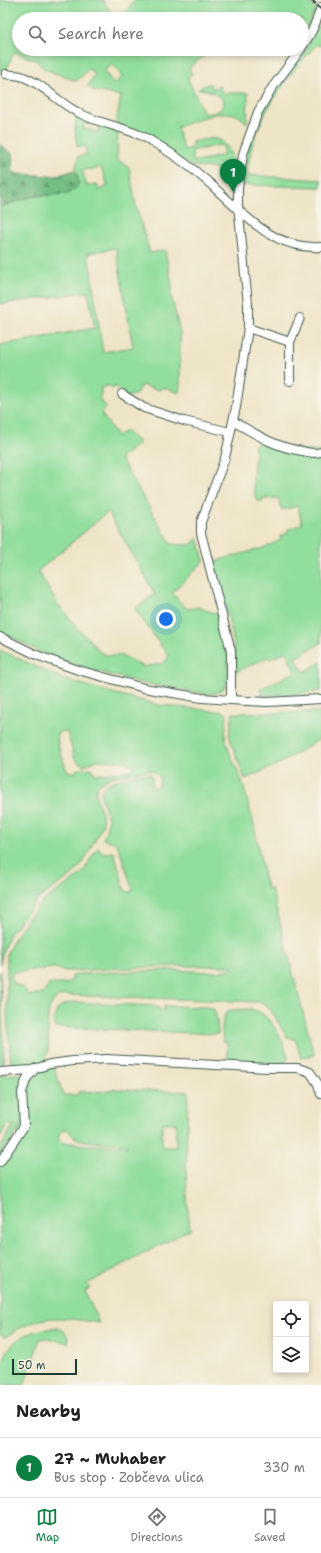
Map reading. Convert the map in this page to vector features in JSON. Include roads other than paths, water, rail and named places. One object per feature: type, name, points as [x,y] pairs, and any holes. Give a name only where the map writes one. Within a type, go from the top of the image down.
[{"type":"street","points":[[309,34],[315,24],[321,7]]},
{"type":"street","points":[[231,700],[231,651],[201,533],[203,514],[225,458],[233,421],[248,328],[248,304],[238,209],[238,188],[243,154],[256,118],[272,88],[295,56]]},
{"type":"street","points":[[6,74],[20,76],[34,82],[78,113],[146,138],[182,161],[206,180],[250,222],[273,236],[291,244],[321,247]]},
{"type":"street","points":[[290,381],[290,342],[300,318]]},
{"type":"street","points":[[248,328],[290,342]]},
{"type":"street","points":[[122,394],[144,408],[184,421],[230,432]]},
{"type":"street","points":[[233,421],[285,448],[316,454],[321,452]]},
{"type":"street","points":[[0,637],[39,656],[78,670],[144,688],[202,698],[231,700],[267,702],[321,699]]},
{"type":"street","points":[[0,1072],[37,1068],[50,1064],[74,1061],[107,1059],[268,1068],[298,1068],[310,1072],[318,1084],[321,1094]]},
{"type":"street","points":[[0,1162],[24,1126],[22,1092],[27,1078],[37,1068]]},
{"type":"railway","points":[[311,0],[321,9]]},
{"type":"place","name":"27 ~ Muhaber","points":[[233,192]]}]
